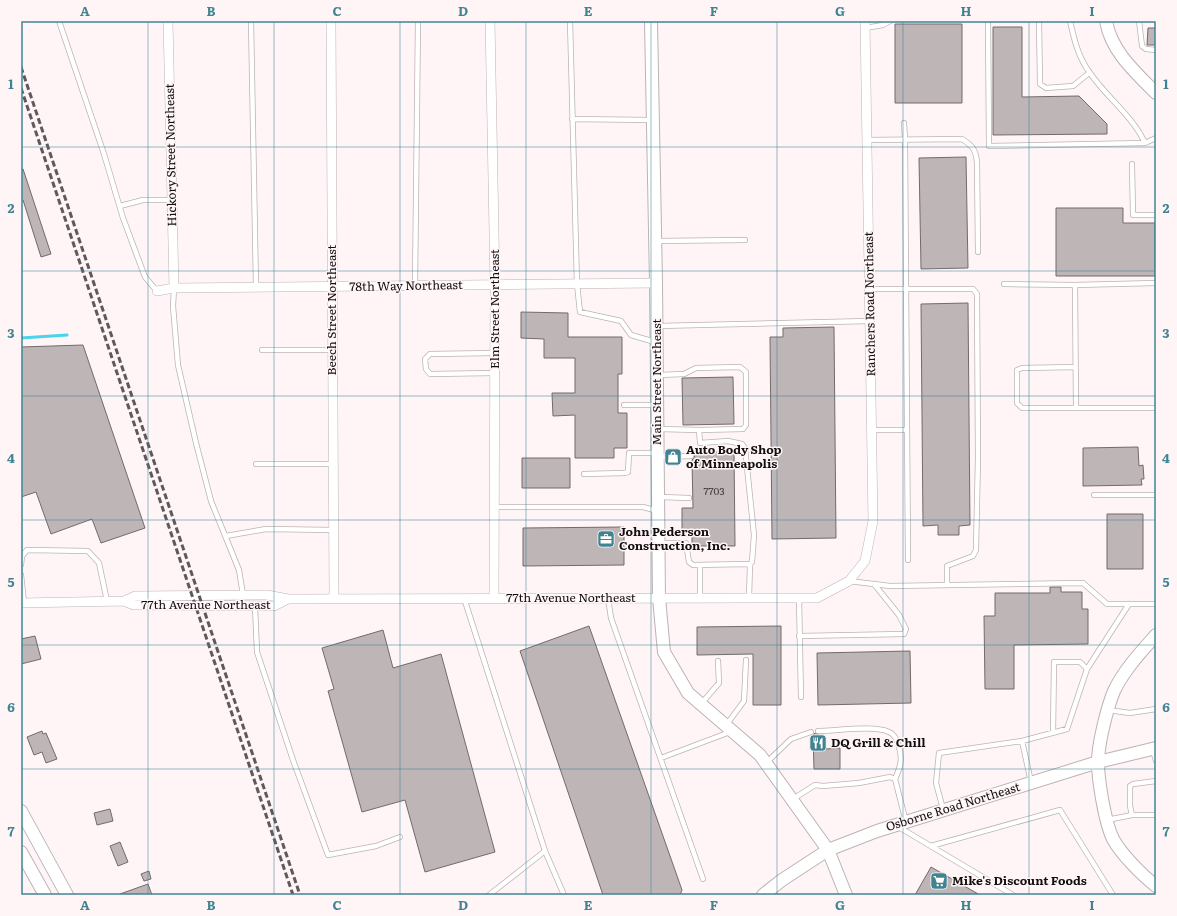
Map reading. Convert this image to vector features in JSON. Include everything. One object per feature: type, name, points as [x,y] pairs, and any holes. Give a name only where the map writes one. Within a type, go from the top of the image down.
[{"type":"street","name":"Hickory Street Northeast","points":[[168,21],[174,288]]},
{"type":"street","name":"Beech Street Northeast","points":[[331,21],[331,287],[334,598]]},
{"type":"street","name":"Elm Street Northeast","points":[[490,21],[495,285],[494,598]]},
{"type":"street","name":"Main Street Northeast","points":[[651,21],[657,342],[658,598],[664,652],[688,693],[760,755],[766,763],[828,850],[846,895]]},
{"type":"street","points":[[1106,21],[1112,40],[1124,61],[1156,93]]},
{"type":"street","name":"Ranchers Road Northeast","points":[[849,581],[865,561],[873,521],[865,25]]},
{"type":"street","name":"78th Way Northeast","points":[[157,291],[174,288],[656,283]]},
{"type":"street","name":"77th Avenue Northeast","points":[[124,601],[135,596],[243,595],[267,595],[288,599],[817,598],[849,581]]},
{"type":"street","name":"77th Avenue Northeast","points":[[22,602],[124,601],[134,605],[274,606],[288,599]]},
{"type":"street","points":[[1156,636],[1129,667],[1114,692],[1108,710],[1098,762],[1107,820],[1113,839],[1142,875],[1156,886]]},
{"type":"street","name":"Osborne Road Northeast","points":[[763,895],[782,880],[828,850],[943,810],[1032,782],[1098,762],[1154,748]]},
{"type":"street","points":[[21,811],[67,895]]},
{"type":"street","points":[[21,852],[45,895]]},
{"type":"lane","points":[[59,21],[145,277],[157,291]]},
{"type":"lane","points":[[251,21],[256,288]]},
{"type":"lane","points":[[415,286],[418,21]]},
{"type":"lane","points":[[570,21],[577,284],[580,312],[621,321],[631,335],[657,342]]},
{"type":"lane","points":[[865,25],[883,25],[890,21]]},
{"type":"lane","points":[[988,21],[988,146],[1144,143],[1156,138]]},
{"type":"lane","points":[[1039,21],[1040,84],[1046,88],[1073,86],[1090,73]]},
{"type":"lane","points":[[1070,21],[1076,48],[1090,73],[1137,128],[1144,143]]},
{"type":"lane","points":[[1139,21],[1142,46],[1146,49],[1156,50]]},
{"type":"lane","points":[[572,119],[653,120]]},
{"type":"lane","points":[[904,123],[908,560]]},
{"type":"lane","points":[[867,140],[962,139],[971,145],[976,151],[978,252]]},
{"type":"lane","points":[[1132,164],[1133,215],[1156,215]]},
{"type":"lane","points":[[120,206],[143,200],[172,200]]},
{"type":"lane","points":[[655,241],[745,240]]},
{"type":"lane","points":[[1004,284],[1075,285],[1156,283]]},
{"type":"lane","points":[[1075,285],[1076,408]]},
{"type":"lane","points":[[174,288],[172,306],[178,364],[211,501],[240,570],[243,595]]},
{"type":"lane","points":[[869,290],[973,289],[977,294],[978,466],[976,550],[973,556],[947,566],[947,585]]},
{"type":"lane","points":[[656,326],[870,321]]},
{"type":"lane","points":[[262,350],[332,350]]},
{"type":"lane","points":[[495,353],[430,354],[425,359],[426,369],[430,374],[495,374]]},
{"type":"lane","points":[[657,375],[684,374],[696,368],[740,367],[746,372],[746,425],[743,429],[657,429]]},
{"type":"lane","points":[[1076,367],[1022,368],[1017,370],[1017,403],[1022,408],[1156,408]]},
{"type":"lane","points":[[624,405],[657,405]]},
{"type":"lane","points":[[699,430],[700,443],[728,441],[742,444],[745,448],[754,535],[752,562],[750,564],[749,598]]},
{"type":"lane","points":[[872,430],[907,430]]},
{"type":"lane","points":[[584,474],[628,472],[629,453],[691,456]]},
{"type":"lane","points":[[256,464],[333,464]]},
{"type":"lane","points":[[1094,495],[1156,495]]},
{"type":"lane","points":[[658,497],[689,498]]},
{"type":"lane","points":[[495,507],[643,508],[658,511]]},
{"type":"lane","points":[[226,536],[266,529],[333,530]]},
{"type":"lane","points":[[658,543],[686,543],[689,562],[693,565],[750,564]]},
{"type":"lane","points":[[21,564],[22,556],[27,550],[88,551],[99,563],[107,601]]},
{"type":"lane","points":[[700,565],[700,598]]},
{"type":"lane","points":[[21,575],[22,602]]},
{"type":"lane","points":[[849,581],[890,586],[1083,583],[1107,604],[1156,604]]},
{"type":"lane","points":[[799,636],[904,634],[906,629],[899,615],[874,584]]},
{"type":"lane","points":[[464,598],[545,851],[564,895]]},
{"type":"lane","points":[[608,598],[611,618],[703,879]]},
{"type":"lane","points":[[799,598],[801,697]]},
{"type":"lane","points":[[943,810],[936,783],[939,753],[1022,741],[1067,729],[1087,669],[1129,604]]},
{"type":"lane","points":[[255,606],[257,652],[293,760],[328,855],[376,846],[400,837]]},
{"type":"lane","points":[[661,758],[729,728],[744,701],[746,660]]},
{"type":"lane","points":[[701,704],[719,683],[718,661]]},
{"type":"lane","points":[[1053,733],[1054,662],[1080,662],[1087,669]]},
{"type":"lane","points":[[1108,710],[1130,713],[1156,709]]},
{"type":"lane","points":[[818,731],[877,729],[890,732],[898,741],[901,752],[901,766],[895,779],[901,824],[931,846],[1013,895]]},
{"type":"lane","points":[[766,763],[791,739],[811,732]]},
{"type":"lane","points":[[1022,741],[1032,782]]},
{"type":"lane","points":[[1154,748],[1156,762]]},
{"type":"lane","points":[[792,799],[815,785],[823,786],[859,783],[890,777],[895,779]]},
{"type":"lane","points":[[1132,815],[1129,798],[1130,786],[1133,784],[1156,781]]},
{"type":"lane","points":[[931,846],[1060,810],[1113,895]]},
{"type":"lane","points":[[1107,820],[1132,815],[1156,814]]},
{"type":"lane","points":[[489,895],[545,851]]},
{"type":"building","points":[[895,24],[962,24],[962,103],[895,103]]},
{"type":"building","points":[[993,27],[1022,27],[1022,97],[1079,96],[1107,124],[1107,134],[993,135]]},
{"type":"building","points":[[1148,28],[1156,28],[1156,45],[1147,45]]},
{"type":"building","points":[[966,157],[968,268],[921,269],[919,158]]},
{"type":"building","points":[[21,169],[23,169],[51,254],[41,257],[23,200],[21,200]]},
{"type":"building","points":[[1056,208],[1123,208],[1123,223],[1155,223],[1155,276],[1056,276]]},
{"type":"building","points":[[968,303],[970,525],[959,526],[959,535],[938,535],[938,525],[923,526],[921,304]]},
{"type":"building","points":[[521,312],[568,313],[568,337],[622,337],[622,374],[618,374],[618,413],[627,413],[627,448],[614,448],[614,458],[575,458],[575,415],[553,416],[552,393],[575,393],[575,358],[544,358],[544,339],[521,338]]},
{"type":"building","points":[[834,327],[836,538],[772,539],[770,337],[783,337],[783,328]]},
{"type":"building","points":[[83,345],[145,528],[101,543],[92,519],[51,534],[36,492],[21,497],[21,347]]},
{"type":"building","points":[[733,377],[734,424],[683,425],[682,378]]},
{"type":"building","points":[[1138,447],[1139,466],[1143,465],[1144,479],[1141,479],[1142,485],[1083,486],[1083,448]]},
{"type":"building","points":[[692,452],[734,452],[735,546],[692,546],[692,536],[682,536],[682,508],[693,508],[692,460],[695,456]]},
{"type":"building","points":[[522,458],[570,458],[570,488],[522,488]]},
{"type":"building","points":[[1107,514],[1143,514],[1143,569],[1107,569]]},
{"type":"building","points":[[624,527],[624,565],[523,566],[523,528]]},
{"type":"building","points":[[1050,587],[1061,587],[1061,592],[1082,592],[1082,609],[1088,609],[1088,644],[1014,645],[1014,689],[985,689],[984,616],[995,616],[995,593],[1050,593]]},
{"type":"building","points":[[589,626],[682,890],[680,895],[603,895],[520,651]]},
{"type":"building","points":[[781,626],[781,705],[753,705],[753,654],[697,655],[697,627]]},
{"type":"building","points":[[383,630],[393,668],[441,654],[495,852],[425,872],[405,800],[362,812],[328,691],[334,689],[322,648]]},
{"type":"building","points":[[35,636],[41,659],[21,664],[21,639]]},
{"type":"building","points":[[910,651],[911,703],[818,705],[817,653]]},
{"type":"building","points":[[42,731],[43,734],[46,733],[57,759],[46,763],[42,752],[34,755],[27,737]]},
{"type":"building","name":"DQ Grill & Chill","points":[[815,733],[819,735],[826,749],[840,748],[840,769],[814,769],[813,735]]},
{"type":"building","points":[[110,809],[113,821],[97,825],[94,813]]},
{"type":"building","points":[[120,842],[128,862],[118,866],[110,846]]},
{"type":"building","name":"Mike's Discount Foods","points":[[931,867],[980,895],[915,895]]},
{"type":"building","points":[[149,871],[151,879],[144,881],[141,874]]},
{"type":"building","points":[[148,884],[152,895],[120,895],[120,894]]},
{"type":"waterway","points":[[21,338],[67,335]]},
{"type":"railway","points":[[21,67],[300,895]]},
{"type":"railway","points":[[21,88],[293,895]]},
{"type":"place","name":"Auto Body Shop of Minneapolis","points":[[673,457]]},
{"type":"place","name":"John Pederson Construction, Inc.","points":[[606,539]]},
{"type":"place","name":"DQ Grill & Chill","points":[[818,743]]},
{"type":"place","name":"Mike's Discount Foods","points":[[939,881]]}]
